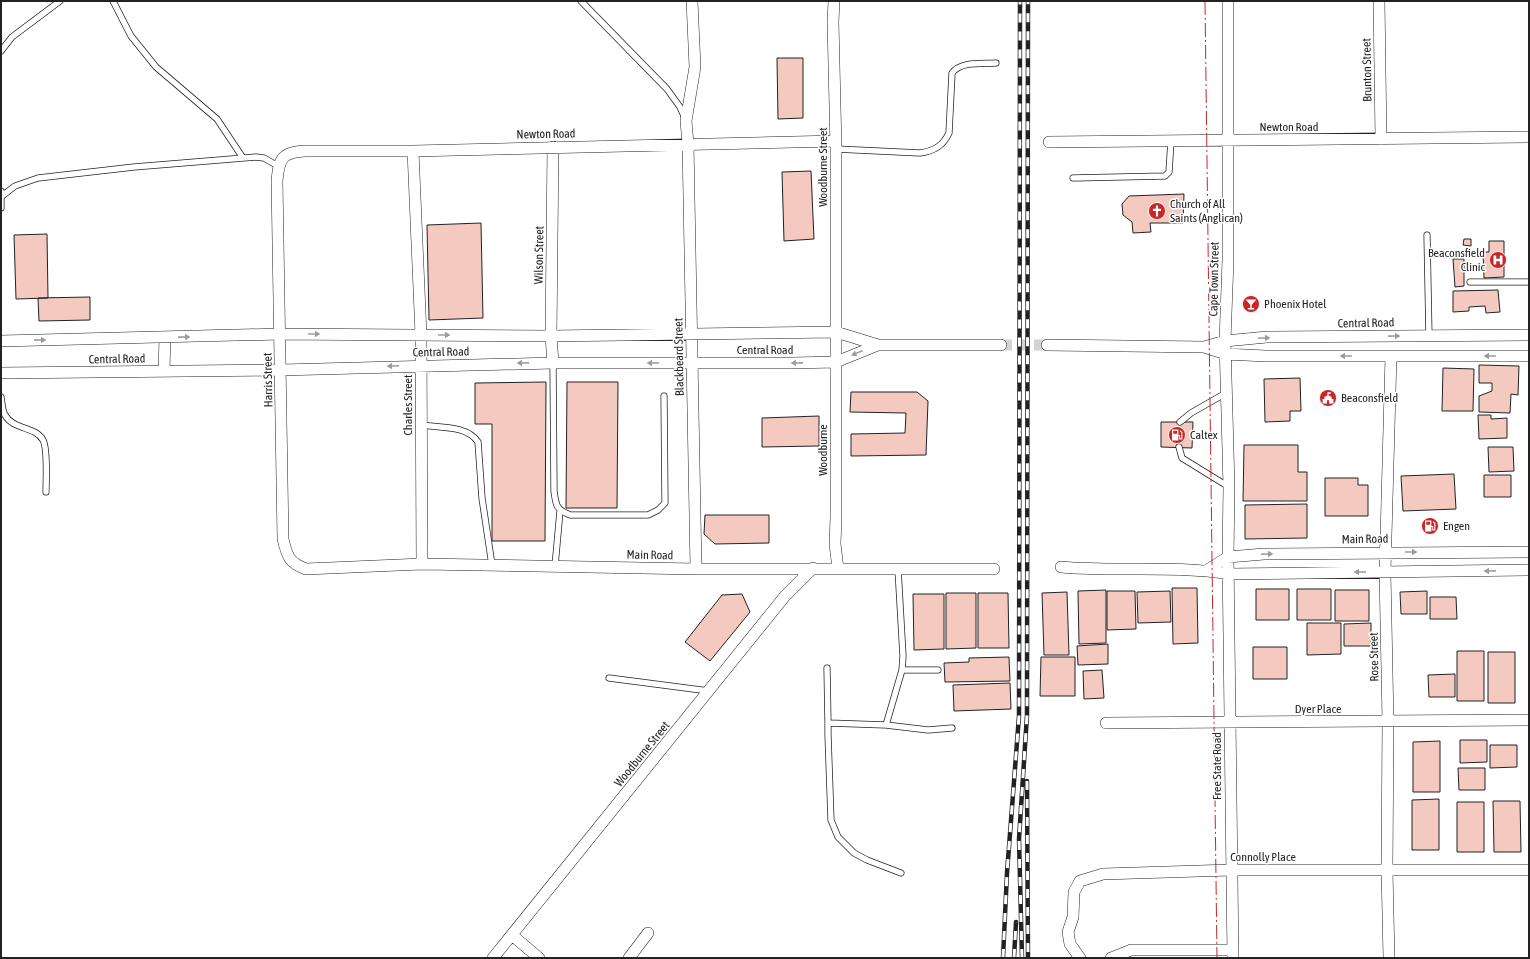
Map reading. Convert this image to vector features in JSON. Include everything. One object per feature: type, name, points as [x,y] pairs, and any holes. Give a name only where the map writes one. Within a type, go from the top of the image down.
[{"type":"street","name":"Blackbeard Street","points":[[692,1],[695,67],[686,121],[688,144],[696,569]]},
{"type":"street","name":"Woodburne Street","points":[[834,1],[836,332]]},
{"type":"street","name":"Cape Town Street","points":[[1228,1],[1228,260],[1225,341],[1229,487],[1228,557]]},
{"type":"street","name":"Brunton Street","points":[[1379,1],[1381,139]]},
{"type":"street","name":"Newton Road","points":[[1049,142],[1529,138]]},
{"type":"street","name":"Newton Road","points":[[278,166],[286,155],[296,151],[413,151],[688,144],[836,145]]},
{"type":"street","name":"Wilson Street","points":[[553,147],[553,363]]},
{"type":"street","name":"Charles Street","points":[[413,151],[421,335],[422,564]]},
{"type":"street","name":"Harris Street","points":[[278,166],[277,181],[283,539],[286,552],[290,560],[296,565],[306,569]]},
{"type":"street","name":"Central Road","points":[[1,341],[280,334],[552,336],[836,332],[878,345],[1002,345]]},
{"type":"street","name":"Woodburne","points":[[836,332],[835,544],[838,568]]},
{"type":"street","name":"Central Road","points":[[1047,345],[1204,347],[1225,341],[1267,337],[1529,335]]},
{"type":"street","points":[[164,371],[165,337]]},
{"type":"street","name":"Central Road","points":[[1,373],[281,370],[553,363],[836,362],[878,345]]},
{"type":"street","name":"Central Road","points":[[1204,347],[1226,354],[1265,356],[1529,356]]},
{"type":"street","name":"Rose Street","points":[[1389,958],[1387,870],[1388,722],[1386,552],[1391,356]]},
{"type":"street","name":"Main Road","points":[[1206,571],[1228,557],[1264,554],[1529,552]]},
{"type":"street","name":"Free State Road","points":[[1228,557],[1233,954]]},
{"type":"street","name":"Main Road","points":[[306,569],[422,564],[696,569],[994,569]]},
{"type":"street","points":[[1061,567],[1086,569],[1206,571],[1229,574],[1529,570]]},
{"type":"street","name":"Woodburne Street","points":[[493,958],[785,596],[813,568]]},
{"type":"street","name":"Dyer Place","points":[[1106,724],[1529,720]]},
{"type":"street","name":"Connolly Place","points":[[1080,958],[1070,944],[1068,932],[1073,917],[1074,892],[1080,881],[1103,874],[1231,870],[1529,870]]},
{"type":"street","points":[[629,958],[648,933]]},
{"type":"street","points":[[512,935],[539,958]]},
{"type":"street","points":[[1112,958],[1131,950],[1233,954]]},
{"type":"lane","points":[[1,50],[12,37],[60,1]]},
{"type":"lane","points":[[113,1],[131,36],[156,67],[217,119],[243,158]]},
{"type":"lane","points":[[581,1],[667,89],[680,107],[686,121]]},
{"type":"lane","points":[[836,145],[920,153],[930,152],[939,147],[945,141],[949,133],[950,78],[952,73],[958,67],[962,66],[996,64]]},
{"type":"lane","points":[[1073,178],[1165,176],[1169,172],[1171,141]]},
{"type":"lane","points":[[1,208],[1,193],[15,186],[38,178],[134,167],[243,158],[264,158],[278,166]]},
{"type":"lane","points":[[1428,235],[1429,336]]},
{"type":"lane","points":[[1470,282],[1529,282]]},
{"type":"lane","points":[[553,363],[554,491],[556,502],[560,510],[555,566]]},
{"type":"lane","points":[[1180,422],[1191,413],[1226,393]]},
{"type":"lane","points":[[560,510],[570,515],[648,515],[658,510],[665,503],[664,396]]},
{"type":"lane","points":[[1,397],[4,413],[7,418],[13,424],[34,432],[44,441],[46,451],[46,492]]},
{"type":"lane","points":[[421,425],[461,429],[474,436],[478,442],[482,498],[492,565]]},
{"type":"lane","points":[[1179,447],[1182,458],[1229,487]]},
{"type":"lane","points":[[886,725],[902,670],[903,656],[898,569]]},
{"type":"lane","points":[[827,668],[831,820],[838,837],[854,853],[866,860],[901,873]]},
{"type":"lane","points":[[902,670],[938,670]]},
{"type":"lane","points":[[608,678],[709,691]]},
{"type":"lane","points":[[828,723],[886,725],[928,730],[952,728]]},
{"type":"building","points":[[777,58],[803,58],[803,118],[778,119]]},
{"type":"building","points":[[811,171],[814,239],[784,241],[782,172]]},
{"type":"building","points":[[1184,194],[1183,223],[1150,223],[1151,232],[1133,233],[1132,222],[1123,215],[1122,204],[1129,196]]},
{"type":"building","points":[[481,223],[483,318],[429,320],[427,225]]},
{"type":"building","points":[[47,234],[48,298],[16,299],[14,235]]},
{"type":"building","points":[[1464,239],[1471,239],[1471,246],[1463,245]]},
{"type":"building","points":[[1489,241],[1504,241],[1504,277],[1484,278],[1483,252],[1489,252]]},
{"type":"building","points":[[1453,259],[1464,259],[1464,286],[1455,287]]},
{"type":"building","points":[[1498,290],[1500,312],[1486,313],[1485,306],[1469,307],[1469,311],[1453,312],[1453,291]]},
{"type":"building","points":[[90,297],[90,320],[39,321],[38,298]]},
{"type":"building","points":[[1479,365],[1519,366],[1518,395],[1511,394],[1510,413],[1479,412],[1479,396],[1492,391],[1492,383],[1479,383]]},
{"type":"building","points":[[1443,368],[1474,369],[1473,411],[1442,411]]},
{"type":"building","points":[[1300,378],[1301,411],[1290,411],[1290,421],[1265,422],[1264,379]]},
{"type":"building","points":[[546,382],[545,541],[492,541],[492,424],[475,424],[475,383]]},
{"type":"building","points":[[567,382],[618,382],[617,508],[566,508]]},
{"type":"building","points":[[851,392],[917,392],[928,401],[926,455],[851,456],[851,434],[905,433],[906,413],[850,412]]},
{"type":"building","points":[[1478,415],[1491,415],[1491,419],[1507,418],[1507,438],[1479,439]]},
{"type":"building","points":[[819,416],[819,446],[762,447],[762,418]]},
{"type":"building","name":"Caltex","points":[[1161,422],[1193,422],[1192,448],[1161,447]]},
{"type":"building","points":[[1244,445],[1298,445],[1298,472],[1307,472],[1307,501],[1243,501]]},
{"type":"building","points":[[1488,447],[1513,447],[1514,471],[1489,472]]},
{"type":"building","points":[[1454,474],[1456,509],[1403,511],[1401,476]]},
{"type":"building","points":[[1484,475],[1511,475],[1511,497],[1484,497]]},
{"type":"building","points":[[1325,478],[1358,478],[1358,485],[1368,485],[1368,516],[1325,516]]},
{"type":"building","points":[[1307,504],[1307,538],[1245,539],[1245,505]]},
{"type":"building","points":[[705,515],[769,515],[769,543],[715,544],[704,534]]},
{"type":"building","points":[[1172,588],[1197,588],[1198,643],[1173,644]]},
{"type":"building","points":[[1256,589],[1289,589],[1289,620],[1256,620]]},
{"type":"building","points":[[1297,589],[1331,589],[1331,620],[1297,620]]},
{"type":"building","points":[[1106,590],[1106,643],[1079,644],[1078,591]]},
{"type":"building","points":[[1335,590],[1369,590],[1369,621],[1335,621]]},
{"type":"building","points":[[1107,591],[1135,591],[1136,629],[1107,630]]},
{"type":"building","points":[[1170,591],[1171,622],[1138,623],[1137,592]]},
{"type":"building","points":[[1427,591],[1427,614],[1401,614],[1400,592]]},
{"type":"building","points":[[1067,592],[1069,655],[1044,655],[1042,593]]},
{"type":"building","points":[[946,593],[976,593],[976,648],[946,649]]},
{"type":"building","points":[[978,593],[1008,593],[1009,648],[978,648]]},
{"type":"building","points":[[742,594],[750,612],[710,661],[685,642],[722,595]]},
{"type":"building","points":[[913,594],[944,594],[944,649],[914,650]]},
{"type":"building","points":[[1430,597],[1456,597],[1457,619],[1430,619]]},
{"type":"building","points":[[1307,623],[1341,623],[1341,654],[1307,655]]},
{"type":"building","points":[[1371,623],[1371,646],[1344,646],[1344,624]]},
{"type":"building","points":[[1108,644],[1108,664],[1078,665],[1077,646]]},
{"type":"building","points":[[1253,647],[1287,647],[1287,679],[1253,679]]},
{"type":"building","points":[[1457,651],[1484,651],[1484,701],[1457,701]]},
{"type":"building","points":[[1488,652],[1515,652],[1515,703],[1488,703]]},
{"type":"building","points":[[1009,657],[1010,681],[945,682],[944,663],[969,662],[969,658]]},
{"type":"building","points":[[1041,657],[1075,657],[1075,696],[1040,696]]},
{"type":"building","points":[[1102,670],[1104,698],[1084,699],[1083,671]]},
{"type":"building","points":[[1455,674],[1455,697],[1429,697],[1428,675]]},
{"type":"building","points":[[1010,683],[1011,709],[954,711],[953,685]]},
{"type":"building","points":[[1460,740],[1487,740],[1487,762],[1460,763]]},
{"type":"building","points":[[1440,741],[1440,792],[1413,792],[1413,742]]},
{"type":"building","points":[[1490,745],[1517,745],[1517,767],[1490,768]]},
{"type":"building","points":[[1458,768],[1485,768],[1485,790],[1459,790]]},
{"type":"building","points":[[1439,799],[1439,850],[1412,850],[1412,800]]},
{"type":"building","points":[[1493,801],[1520,801],[1521,852],[1494,852]]},
{"type":"building","points":[[1457,802],[1484,802],[1484,852],[1457,852]]},
{"type":"tunnel","points":[[1001,345],[1047,345]]},
{"type":"railway","points":[[1003,958],[1007,873],[1019,716],[1020,1]]},
{"type":"railway","points":[[1022,958],[1019,839],[1027,715],[1028,1]]},
{"type":"railway","points":[[1027,781],[1028,958]]},
{"type":"railway","points":[[1014,958],[1016,922]]},
{"type":"power","points":[[1205,1],[1217,958]]},
{"type":"place","name":"Church of All Saints (Anglican)","points":[[1157,211]]},
{"type":"place","name":"Beaconsfield Clinic","points":[[1498,260]]},
{"type":"place","name":"Phoenix Hotel","points":[[1251,304]]},
{"type":"place","name":"Beaconsfield","points":[[1328,398]]},
{"type":"place","name":"Caltex","points":[[1177,435]]},
{"type":"place","name":"Engen","points":[[1430,526]]}]
